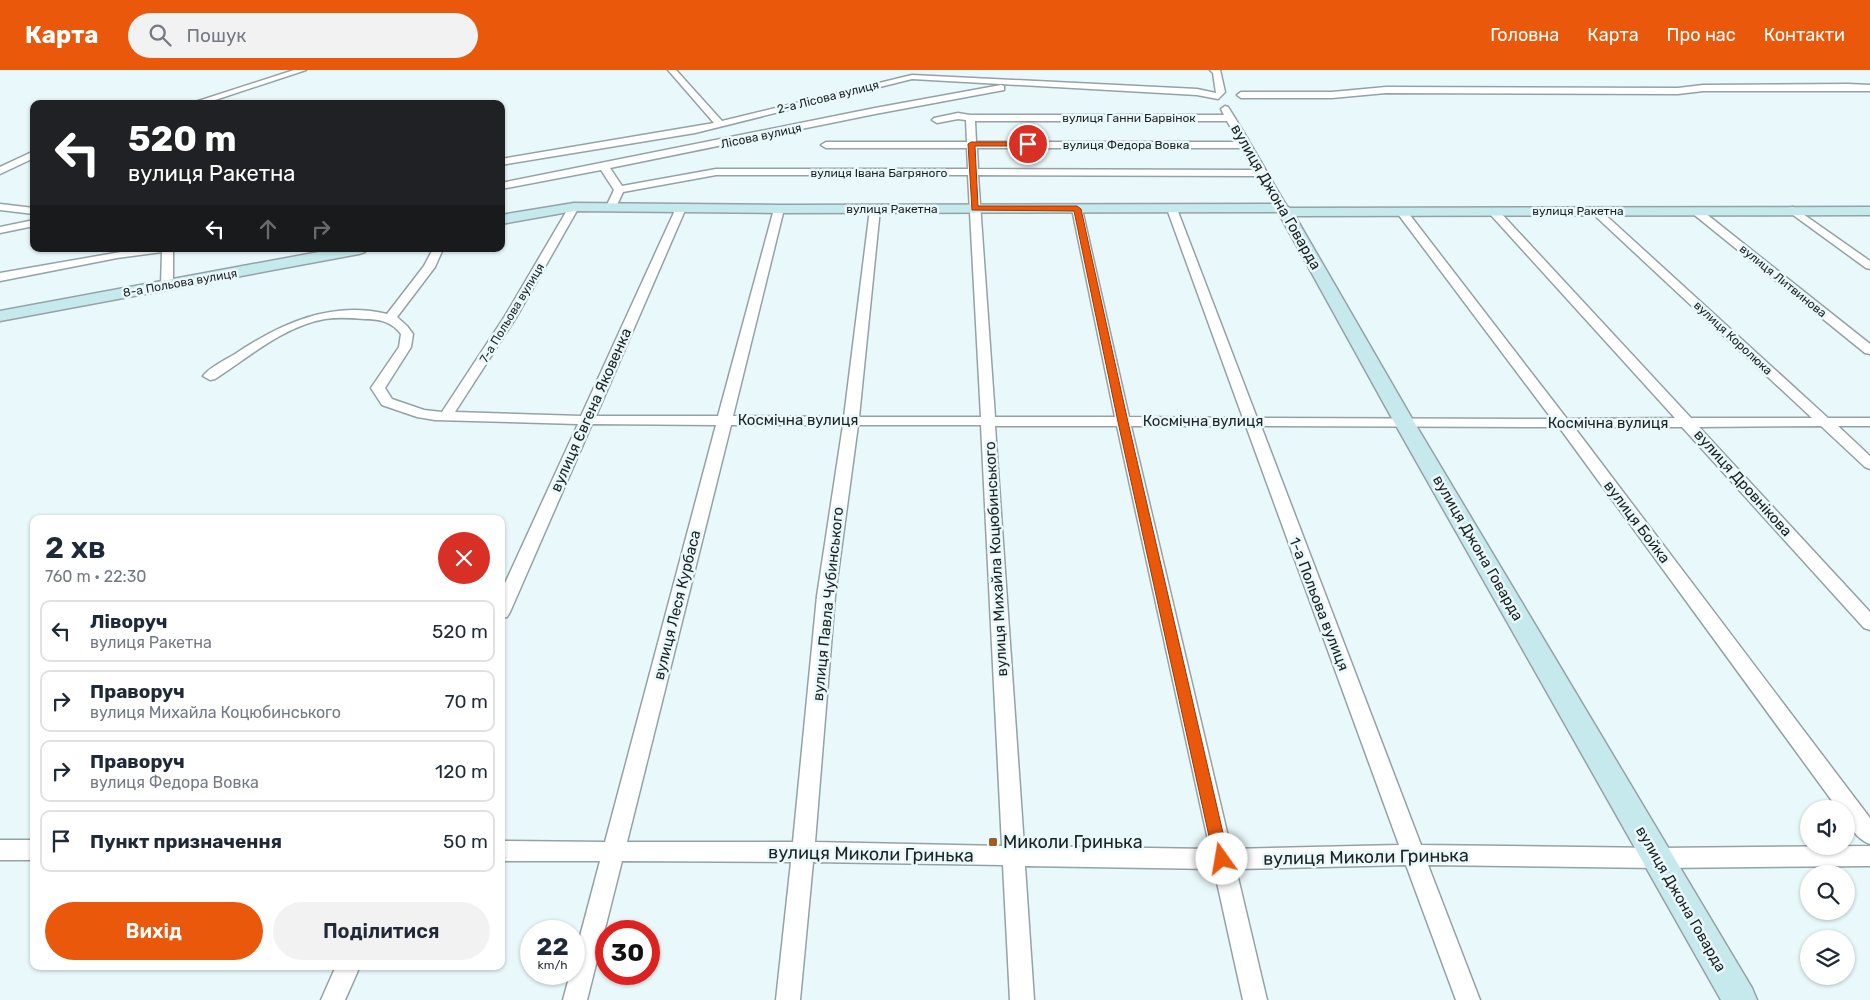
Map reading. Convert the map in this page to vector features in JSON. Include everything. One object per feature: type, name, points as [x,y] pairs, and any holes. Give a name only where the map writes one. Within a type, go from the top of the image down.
[{"type":"street","points":[[206,100],[302,70]]},
{"type":"street","points":[[672,70],[720,124]]},
{"type":"street","points":[[1214,70],[1217,72],[1220,92],[1218,96]]},
{"type":"street","name":"2-а Лісова вулиця","points":[[505,161],[695,130],[906,78],[934,77],[1197,92],[1218,96]]},
{"type":"street","name":"Лісова вулиця","points":[[505,185],[605,168],[942,98],[1014,85],[1019,82]]},
{"type":"street","points":[[1241,95],[1332,95],[1386,90],[1678,91],[1703,88],[1870,88]]},
{"type":"street","name":"вулиця Джона Говарда","points":[[1218,96],[1261,173],[1285,210],[1404,422],[1740,1000]]},
{"type":"street","name":"вулиця Ганни Барвінок","points":[[937,120],[958,116],[970,118],[1231,118]]},
{"type":"street","name":"вулиця Михайла Коцюбинського","points":[[970,118],[1022,1000]]},
{"type":"street","points":[[695,130],[712,146]]},
{"type":"street","name":"вулиця Федора Вовка","points":[[826,145],[1246,145]]},
{"type":"street","points":[[0,171],[30,156]]},
{"type":"street","points":[[605,168],[619,190],[611,207]]},
{"type":"street","name":"вулиця Івана Багряного","points":[[619,190],[706,173],[1261,173]]},
{"type":"street","points":[[0,207],[30,211]]},
{"type":"street","name":"вулиця Ракетна","points":[[505,219],[574,207],[1172,209],[1402,212],[1870,211]]},
{"type":"street","name":"7-а Польова вулиця","points":[[446,416],[516,307],[574,207]]},
{"type":"street","name":"вулиця Євгена Яковенка","points":[[505,603],[681,208]]},
{"type":"street","name":"вулиця Леся Курбаса","points":[[575,1000],[779,209]]},
{"type":"street","name":"вулиця Павла Чубинського","points":[[788,1000],[804,852],[826,596],[851,420],[875,209]]},
{"type":"street","points":[[1077,209],[1123,422],[1255,1000]]},
{"type":"street","name":"1-а Польова вулиця","points":[[1172,209],[1468,1000]]},
{"type":"street","points":[[1793,210],[1870,266]]},
{"type":"street","name":"вулиця Литвинова","points":[[1696,211],[1870,350]]},
{"type":"street","name":"вулиця Бойка","points":[[1402,212],[1563,423],[1870,835]]},
{"type":"street","name":"вулиця Дровнікова","points":[[1494,212],[1870,623]]},
{"type":"street","name":"вулиця Королюка","points":[[1596,212],[1870,464]]},
{"type":"street","points":[[0,230],[30,224]]},
{"type":"street","points":[[0,277],[118,252]]},
{"type":"street","points":[[167,285],[168,252]]},
{"type":"street","name":"8-а Польова вулиця","points":[[0,316],[343,252]]},
{"type":"street","points":[[210,376],[283,331],[316,317],[340,314],[380,315],[390,318],[429,267],[436,252]]},
{"type":"street","name":"Космічна вулиця","points":[[390,318],[403,328],[406,340],[405,347],[378,388],[381,395],[387,402],[402,408],[422,414],[446,416],[588,420],[1870,422]]},
{"type":"street","points":[[0,850],[30,850]]},
{"type":"street","name":"вулиця Миколи Гринька","points":[[505,852],[804,852],[1222,859],[1413,855],[1658,858],[1870,856]]},
{"type":"street","points":[[333,1000],[346,970]]},
{"type":"place","name":"Миколи Гринька","points":[[993,842]]},
{"type":"route","points":[[1028,144],[971,144],[975,209],[1077,209],[1222,859]]}]
